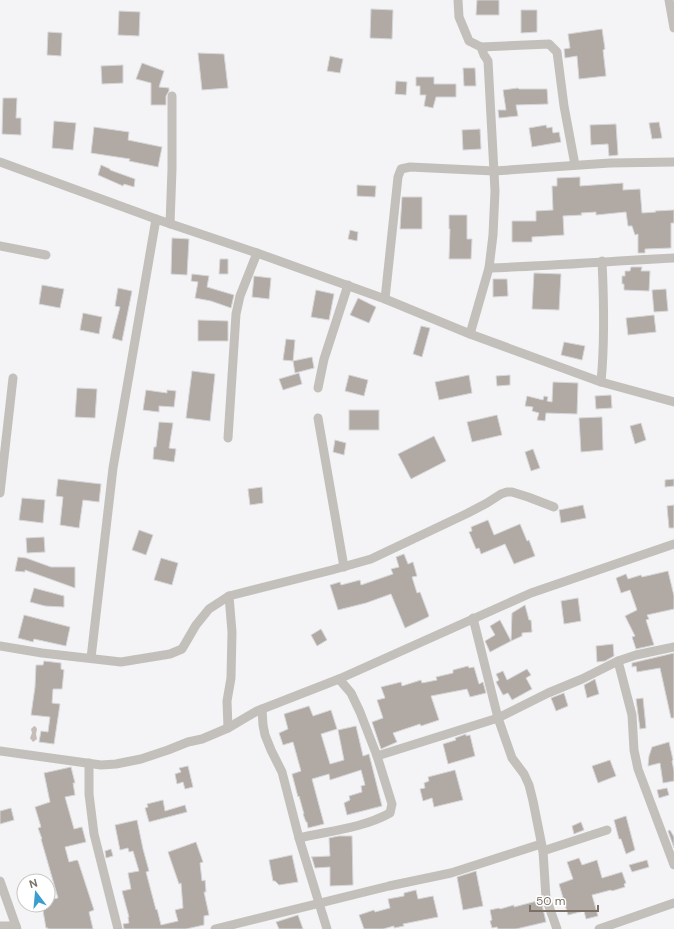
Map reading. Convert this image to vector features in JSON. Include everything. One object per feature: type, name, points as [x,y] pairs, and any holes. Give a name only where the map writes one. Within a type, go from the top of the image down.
[{"type":"street","points":[[458,0],[460,17],[468,41],[481,47],[549,44],[557,52],[564,106],[575,165]]},
{"type":"street","points":[[669,0],[674,28]]},
{"type":"street","points":[[470,334],[489,268],[495,208],[488,61],[481,47]]},
{"type":"street","points":[[170,224],[172,96]]},
{"type":"street","points":[[0,162],[170,224],[348,285],[470,334],[600,382],[674,402]]},
{"type":"street","points":[[385,299],[398,177],[401,169],[410,167],[494,171],[610,163],[674,162]]},
{"type":"street","points":[[91,658],[113,468],[156,219]]},
{"type":"street","points":[[0,246],[46,254]]},
{"type":"street","points":[[228,438],[236,314],[240,296],[257,253]]},
{"type":"street","points":[[489,268],[674,258]]},
{"type":"street","points":[[600,382],[604,355],[602,262]]},
{"type":"street","points":[[318,388],[324,359],[348,285]]},
{"type":"street","points":[[0,493],[13,378]]},
{"type":"street","points":[[318,418],[344,567]]},
{"type":"street","points":[[0,646],[42,653],[121,662],[170,654],[182,650],[196,626],[209,608],[229,596],[371,559],[468,513],[507,492],[528,496],[554,507]]},
{"type":"street","points":[[0,751],[101,765],[116,764],[141,759],[188,742],[202,739],[228,728],[262,709],[339,680],[531,593],[674,544]]},
{"type":"street","points":[[228,728],[227,701],[231,678],[232,632],[229,596]]},
{"type":"street","points":[[474,618],[498,718],[512,758],[524,774],[529,785],[542,847],[546,898],[557,929]]},
{"type":"street","points":[[377,756],[498,718],[548,693],[636,654],[674,647]]},
{"type":"street","points":[[618,661],[632,715],[634,750],[638,769],[674,865]]},
{"type":"street","points":[[299,838],[362,824],[381,818],[390,813],[392,804],[377,756],[356,701],[339,680]]},
{"type":"street","points":[[262,709],[265,735],[282,772],[299,838],[327,929]]},
{"type":"street","points":[[89,763],[89,794],[94,834],[118,929]]},
{"type":"street","points":[[215,929],[451,873],[606,830]]},
{"type":"street","points":[[0,881],[16,928],[0,926]]},
{"type":"street","points":[[599,929],[674,903]]},
{"type":"shaded area","points":[[34,726],[37,729],[37,739],[33,742],[30,738],[32,733],[31,729]]},
{"type":"building","points":[[477,0],[499,0],[499,15],[476,15]]},
{"type":"building","points":[[371,9],[393,10],[392,39],[370,38]]},
{"type":"building","points":[[521,10],[537,10],[537,32],[521,33]]},
{"type":"building","points":[[119,11],[140,12],[139,36],[118,35]]},
{"type":"building","points":[[602,29],[605,49],[603,50],[606,76],[579,79],[577,56],[565,58],[564,49],[570,48],[568,34]]},
{"type":"building","points":[[48,32],[62,33],[61,56],[47,55]]},
{"type":"building","points":[[198,53],[224,54],[228,88],[202,90]]},
{"type":"building","points":[[330,56],[343,59],[340,73],[327,71]]},
{"type":"building","points":[[142,63],[164,71],[159,87],[169,88],[166,96],[166,105],[151,105],[151,83],[136,79]]},
{"type":"building","points":[[123,65],[123,83],[102,84],[101,66]]},
{"type":"building","points":[[463,68],[475,68],[476,86],[464,86]]},
{"type":"building","points":[[416,77],[434,77],[434,84],[456,84],[456,97],[436,97],[433,108],[424,106],[426,95],[420,95],[420,86],[416,86]]},
{"type":"building","points":[[396,81],[407,82],[406,95],[395,94]]},
{"type":"building","points":[[518,88],[547,89],[548,104],[516,105],[518,116],[499,118],[498,110],[506,110],[503,90]]},
{"type":"building","points":[[3,98],[17,98],[16,118],[21,118],[21,135],[2,134]]},
{"type":"building","points":[[54,121],[76,123],[73,150],[52,148]]},
{"type":"building","points":[[659,122],[662,138],[652,139],[649,123]]},
{"type":"building","points":[[616,124],[618,155],[609,156],[608,144],[591,145],[590,125]]},
{"type":"building","points":[[546,125],[547,128],[552,127],[553,133],[559,132],[561,142],[532,147],[529,128]]},
{"type":"building","points":[[94,127],[129,132],[128,140],[162,147],[158,167],[129,161],[130,159],[91,153]]},
{"type":"building","points":[[480,129],[481,149],[463,150],[462,130]]},
{"type":"building","points":[[101,165],[135,179],[134,187],[124,184],[123,186],[98,175]]},
{"type":"building","points":[[580,177],[580,186],[623,183],[623,190],[640,189],[642,213],[674,210],[674,223],[671,223],[671,248],[645,249],[645,253],[638,253],[638,234],[635,235],[632,226],[628,226],[626,212],[596,215],[596,212],[581,213],[582,215],[563,216],[564,235],[532,237],[532,242],[512,242],[512,221],[536,221],[536,211],[553,210],[552,186],[557,186],[557,178]]},
{"type":"building","points":[[357,185],[376,186],[375,197],[357,196]]},
{"type":"building","points":[[402,197],[422,197],[422,229],[400,229]]},
{"type":"building","points":[[449,215],[467,215],[467,239],[472,239],[471,259],[449,259]]},
{"type":"building","points":[[350,230],[358,232],[357,241],[348,239]]},
{"type":"building","points":[[172,238],[189,239],[187,275],[171,274]]},
{"type":"building","points":[[220,259],[228,259],[228,274],[219,274]]},
{"type":"building","points":[[631,267],[642,267],[641,271],[650,271],[649,291],[624,290],[622,276],[625,276],[625,271],[630,271]]},
{"type":"building","points":[[534,273],[561,274],[559,310],[532,309]]},
{"type":"building","points":[[192,274],[209,276],[207,287],[234,295],[231,308],[211,301],[195,298],[198,282],[191,281]]},
{"type":"building","points":[[254,276],[271,278],[269,299],[252,297]]},
{"type":"building","points":[[493,279],[507,279],[508,296],[493,297]]},
{"type":"building","points":[[42,285],[64,289],[60,308],[39,304]]},
{"type":"building","points":[[118,288],[132,291],[122,341],[112,338],[120,307],[115,306]]},
{"type":"building","points":[[666,289],[668,311],[654,312],[652,290]]},
{"type":"building","points":[[316,290],[334,294],[329,320],[311,317]]},
{"type":"building","points":[[358,298],[376,307],[369,323],[350,315]]},
{"type":"building","points":[[83,313],[102,317],[99,334],[80,330]]},
{"type":"building","points":[[654,315],[656,332],[628,335],[626,318]]},
{"type":"building","points":[[198,320],[228,321],[228,341],[198,341]]},
{"type":"building","points":[[421,326],[430,328],[422,357],[413,354]]},
{"type":"building","points":[[286,339],[295,340],[293,361],[283,360]]},
{"type":"building","points":[[564,342],[585,346],[582,360],[561,355]]},
{"type":"building","points":[[312,357],[314,368],[295,373],[293,361]]},
{"type":"building","points":[[192,371],[215,374],[210,421],[186,418]]},
{"type":"building","points":[[299,373],[302,384],[283,390],[279,379]]},
{"type":"building","points":[[349,375],[368,380],[364,396],[345,391]]},
{"type":"building","points":[[469,375],[472,393],[439,400],[435,382]]},
{"type":"building","points":[[510,375],[510,385],[497,386],[496,376]]},
{"type":"building","points":[[553,382],[578,383],[577,414],[546,413],[545,421],[537,420],[539,413],[532,411],[533,407],[525,406],[527,396],[543,400],[544,396],[548,397],[547,401],[552,402]]},
{"type":"building","points":[[77,388],[97,389],[95,418],[75,417]]},
{"type":"building","points":[[146,390],[167,393],[167,390],[176,391],[174,407],[159,406],[159,412],[143,410]]},
{"type":"building","points":[[611,395],[612,408],[596,409],[595,396]]},
{"type":"building","points":[[349,410],[379,410],[379,430],[349,430]]},
{"type":"building","points":[[497,415],[502,435],[472,442],[467,422]]},
{"type":"building","points":[[602,417],[603,450],[581,452],[579,418]]},
{"type":"building","points":[[159,422],[173,423],[169,448],[176,449],[174,462],[153,459]]},
{"type":"building","points":[[641,423],[646,440],[635,444],[630,426]]},
{"type":"building","points":[[434,436],[446,461],[411,479],[398,454]]},
{"type":"building","points":[[335,440],[346,443],[344,455],[333,452]]},
{"type":"building","points":[[533,449],[540,468],[531,471],[525,452]]},
{"type":"building","points":[[58,479],[101,484],[99,502],[83,500],[79,528],[60,525],[63,497],[56,496]]},
{"type":"building","points":[[674,479],[674,486],[665,487],[665,480]]},
{"type":"building","points":[[262,487],[263,503],[250,505],[248,489]]},
{"type":"building","points":[[22,498],[45,500],[43,523],[19,520]]},
{"type":"building","points":[[583,505],[586,518],[561,523],[559,510]]},
{"type":"building","points":[[674,505],[674,528],[669,528],[667,506]]},
{"type":"building","points":[[488,520],[494,535],[520,524],[527,541],[529,540],[535,556],[514,564],[505,544],[481,554],[479,548],[476,549],[469,532],[472,531],[471,527]]},
{"type":"building","points":[[139,530],[153,535],[146,555],[132,550]]},
{"type":"building","points":[[44,537],[45,552],[27,553],[26,538]]},
{"type":"building","points":[[404,554],[408,564],[413,562],[417,576],[412,577],[417,593],[420,592],[429,616],[428,617],[405,628],[391,594],[366,603],[338,610],[330,585],[340,582],[341,585],[360,580],[361,585],[393,574],[391,569],[399,567],[396,557]]},
{"type":"building","points":[[18,557],[26,558],[51,567],[75,567],[75,588],[25,570],[25,572],[15,571]]},
{"type":"building","points":[[161,558],[178,563],[172,585],[154,580]]},
{"type":"building","points":[[668,571],[674,596],[674,609],[647,615],[649,619],[646,620],[654,645],[636,649],[632,637],[635,636],[625,616],[637,610],[630,590],[621,593],[616,578],[626,574],[628,579],[641,575],[642,577]]},
{"type":"building","points":[[34,588],[64,596],[64,607],[45,606],[30,602]]},
{"type":"building","points":[[578,598],[581,621],[564,624],[561,601]]},
{"type":"building","points":[[525,605],[529,620],[531,620],[532,632],[522,633],[522,636],[511,641],[512,613]]},
{"type":"building","points":[[24,615],[70,627],[66,646],[34,639],[33,642],[18,638]]},
{"type":"building","points":[[500,620],[511,641],[490,652],[485,641],[495,635],[490,626]]},
{"type":"building","points":[[321,629],[327,640],[317,646],[311,635]]},
{"type":"building","points":[[613,644],[614,656],[605,661],[597,662],[596,646]]},
{"type":"building","points":[[674,653],[674,718],[671,718],[660,668],[637,672],[636,666],[632,667],[632,663]]},
{"type":"building","points":[[44,661],[61,663],[61,669],[64,670],[62,689],[53,689],[52,703],[60,704],[54,744],[39,742],[41,731],[48,732],[50,717],[31,715],[36,665],[43,665]]},
{"type":"building","points":[[468,666],[469,668],[474,667],[479,684],[483,682],[486,693],[470,697],[467,689],[431,696],[439,720],[421,726],[420,724],[393,733],[397,742],[381,749],[372,722],[383,718],[377,700],[385,698],[381,687],[401,682],[402,686],[421,680],[422,683],[437,680],[436,677],[453,673],[453,670]]},
{"type":"building","points":[[527,669],[531,675],[526,678],[532,689],[512,700],[508,693],[503,695],[496,682],[499,680],[496,674],[503,671],[507,680]]},
{"type":"building","points":[[595,679],[599,694],[587,698],[584,685]]},
{"type":"building","points":[[564,693],[568,706],[556,711],[551,698]]},
{"type":"building","points":[[643,698],[646,728],[640,729],[636,699]]},
{"type":"building","points":[[309,706],[313,716],[331,710],[337,729],[321,734],[330,764],[344,760],[338,730],[356,726],[363,756],[369,754],[382,806],[347,815],[344,803],[350,800],[349,796],[362,792],[361,786],[365,785],[361,770],[330,780],[329,774],[312,779],[324,824],[308,828],[292,774],[301,771],[293,742],[283,745],[279,733],[288,729],[284,714]]},
{"type":"building","points":[[466,734],[466,736],[470,735],[475,756],[448,764],[443,744],[456,740],[455,738]]},
{"type":"building","points":[[669,742],[673,760],[674,781],[663,783],[660,763],[648,766],[649,756],[652,747]]},
{"type":"building","points":[[610,760],[616,776],[598,783],[592,766]]},
{"type":"building","points":[[188,766],[193,787],[185,789],[183,782],[177,784],[175,774],[181,772],[179,768]]},
{"type":"building","points":[[71,767],[75,783],[73,783],[75,795],[65,797],[74,829],[82,827],[86,842],[65,847],[69,862],[78,861],[94,910],[89,912],[93,929],[46,928],[43,913],[56,913],[56,898],[58,898],[56,891],[56,873],[51,873],[38,828],[41,827],[35,807],[50,802],[44,773]]},
{"type":"building","points":[[455,770],[463,800],[434,807],[432,798],[423,801],[420,789],[425,788],[424,783],[429,781],[428,777]]},
{"type":"building","points":[[667,788],[669,795],[659,798],[657,790]]},
{"type":"building","points":[[163,800],[165,811],[185,805],[187,812],[149,822],[145,808],[148,807],[147,804]]},
{"type":"building","points":[[11,808],[14,820],[0,824],[0,811]]},
{"type":"building","points":[[626,816],[635,850],[626,854],[621,839],[619,839],[614,820]]},
{"type":"building","points":[[137,820],[149,871],[146,872],[161,925],[178,921],[175,910],[183,908],[181,883],[179,884],[168,852],[196,842],[203,862],[200,863],[202,881],[205,880],[206,892],[204,892],[209,915],[204,916],[204,925],[186,929],[124,929],[123,924],[129,923],[129,917],[122,891],[131,889],[128,873],[139,871],[133,851],[129,852],[128,848],[120,850],[115,825]]},
{"type":"building","points":[[581,822],[584,830],[574,834],[572,826]]},
{"type":"building","points":[[670,830],[674,837],[674,848],[668,831]]},
{"type":"building","points":[[352,836],[353,885],[330,886],[330,867],[315,868],[311,857],[330,856],[329,838]]},
{"type":"building","points":[[111,849],[113,856],[106,858],[105,851]]},
{"type":"building","points":[[292,855],[298,882],[279,885],[273,881],[269,860]]},
{"type":"building","points":[[579,858],[582,865],[597,860],[602,878],[622,872],[626,883],[624,884],[625,887],[592,895],[598,916],[586,919],[584,911],[568,915],[559,884],[573,879],[567,862]]},
{"type":"building","points":[[647,860],[649,867],[632,872],[629,865]]},
{"type":"building","points":[[476,871],[483,906],[463,910],[457,877]]},
{"type":"building","points":[[416,890],[418,899],[433,896],[438,917],[403,924],[404,926],[394,928],[394,926],[383,929],[364,929],[359,915],[374,910],[375,912],[390,908],[388,899],[404,896],[404,893]]},
{"type":"building","points":[[541,900],[546,922],[516,929],[498,929],[497,927],[492,928],[490,921],[492,920],[490,910],[514,905],[514,907]]},
{"type":"building","points":[[298,915],[303,929],[279,929],[276,922]]}]
